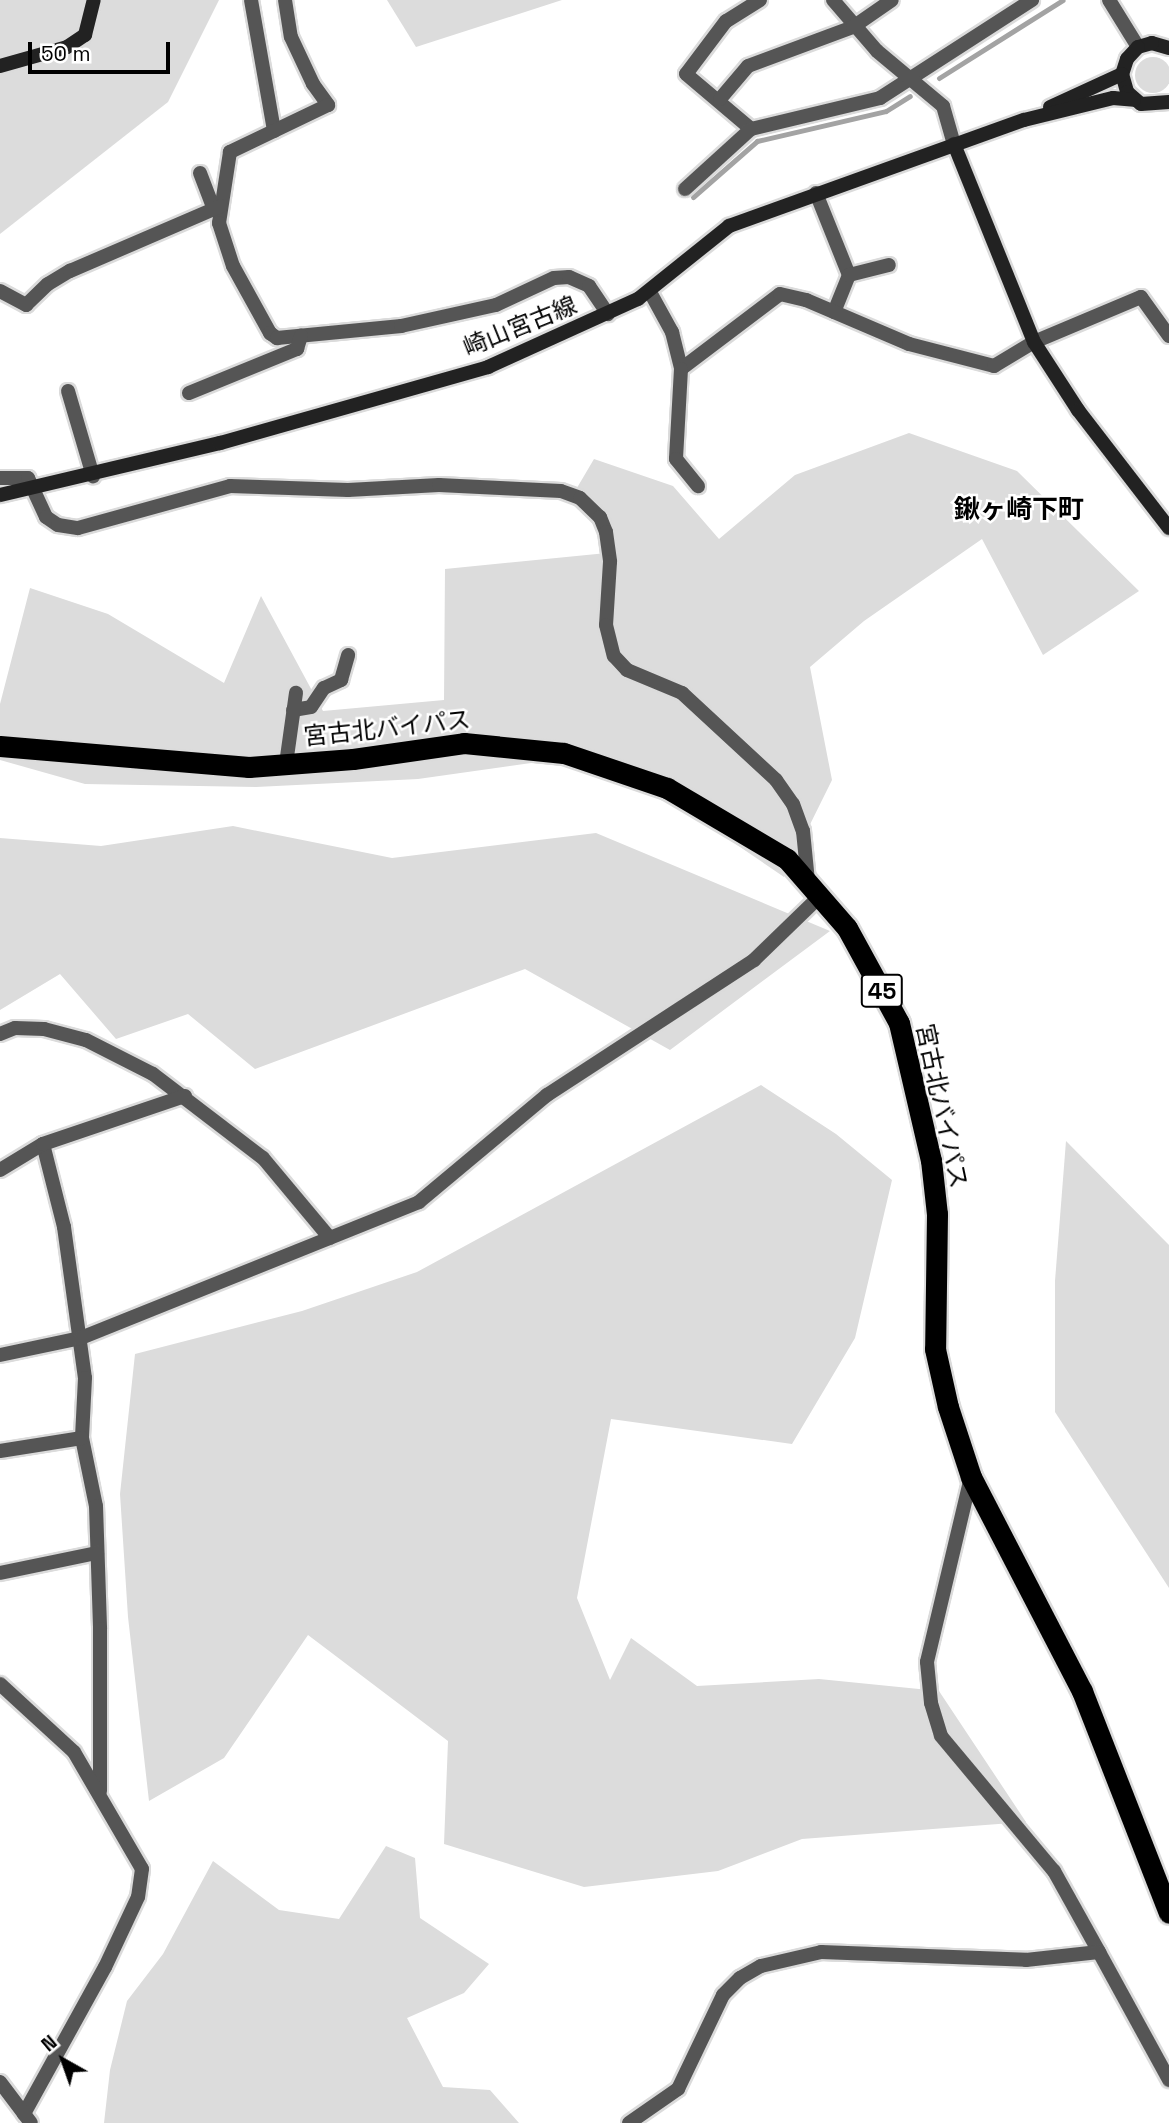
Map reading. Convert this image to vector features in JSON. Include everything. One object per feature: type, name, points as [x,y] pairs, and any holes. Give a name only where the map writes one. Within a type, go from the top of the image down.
[{"type":"highway","name":"宮古北バイパス","points":[[0,746],[168,762],[286,764],[464,743],[564,753],[667,788],[754,835],[814,888],[847,928],[899,1023],[931,1160],[937,1214],[935,1349],[971,1477],[1082,1691],[1169,1913]]},
{"type":"main road","points":[[0,66],[68,47],[85,35],[94,0]]},
{"type":"main road","points":[[1134,100],[1122,74],[1127,59],[1138,47],[1166,43]]},
{"type":"main road","name":"崎山宮古線","points":[[1024,120],[1122,74]]},
{"type":"main road","name":"崎山宮古線","points":[[0,495],[36,490],[93,476],[475,371],[532,351],[650,292],[729,226],[1024,120],[1112,99],[1163,104],[1169,119]]},
{"type":"main road","points":[[954,144],[1034,342],[1078,410],[1169,528]]},
{"type":"street","points":[[251,0],[274,131]]},
{"type":"street","points":[[285,0],[291,37],[313,84],[328,105],[230,152],[218,207],[219,223],[233,266],[270,333],[277,338],[401,326],[496,305],[554,278],[569,277],[589,286],[608,314]]},
{"type":"street","points":[[751,129],[720,99],[686,74],[726,20],[760,0]]},
{"type":"street","points":[[833,0],[853,27],[943,106],[954,144]]},
{"type":"street","points":[[720,99],[748,66],[853,27],[892,0]]},
{"type":"street","points":[[685,189],[751,129],[880,98],[1032,0]]},
{"type":"street","points":[[1109,0],[1138,47]]},
{"type":"street","points":[[200,173],[218,207]]},
{"type":"street","points":[[816,193],[849,275],[834,312]]},
{"type":"street","points":[[0,291],[26,305],[63,275],[218,207]]},
{"type":"street","points":[[849,275],[889,265]]},
{"type":"street","points":[[650,292],[672,332],[681,369],[676,458],[698,486]]},
{"type":"street","points":[[681,369],[773,296],[789,294],[909,344],[994,366],[1034,342],[1141,297],[1169,336]]},
{"type":"street","points":[[189,393],[297,349],[301,336]]},
{"type":"street","points":[[68,391],[93,476]]},
{"type":"street","points":[[0,478],[28,478],[47,517],[58,525],[78,528],[230,486],[348,490],[439,485],[561,491],[590,505],[606,532],[610,562],[606,625],[614,656],[627,670],[682,693],[776,780],[793,804],[803,831],[814,888],[754,960],[547,1095],[419,1202],[81,1338],[0,1355]]},
{"type":"street","points":[[293,710],[311,707],[324,688],[341,680],[348,655]]},
{"type":"street","points":[[286,764],[296,693]]},
{"type":"street","points":[[0,1034],[15,1028],[44,1029],[86,1040],[153,1074],[263,1158],[330,1238]]},
{"type":"street","points":[[0,1170],[43,1144],[185,1096]]},
{"type":"street","points":[[43,1144],[64,1227],[85,1378],[82,1438],[96,1506],[100,1791]]},
{"type":"street","points":[[0,1451],[82,1438]]},
{"type":"street","points":[[971,1477],[927,1662],[931,1703],[941,1736],[1054,1871],[1169,2080]]},
{"type":"street","points":[[0,1573],[97,1553]]},
{"type":"street","points":[[0,1684],[74,1752],[137,1854],[142,1869],[138,1897],[28,2118],[0,2082]]},
{"type":"street","points":[[629,2123],[678,2089],[723,1995],[761,1966],[821,1952],[1026,1960],[1099,1952]]},
{"type":"shaded area","points":[[0,0],[219,0],[168,102],[0,234]]},
{"type":"shaded area","points":[[387,0],[562,0],[416,47]]},
{"type":"shaded area","points":[[1153,57],[1165,63],[1171,75],[1165,87],[1153,93],[1141,87],[1135,75],[1141,63]]},
{"type":"shaded area","points":[[909,433],[1017,471],[1139,591],[1043,655],[982,539],[864,621],[810,667],[832,780],[784,877],[602,753],[418,779],[256,787],[85,784],[0,760],[0,704],[30,588],[108,614],[224,683],[261,596],[323,711],[444,700],[445,569],[617,552],[571,498],[594,459],[673,486],[719,539],[795,475]]},
{"type":"shaded area","points":[[233,826],[392,858],[596,833],[830,931],[670,1050],[525,969],[255,1069],[188,1014],[116,1039],[60,974],[0,1010],[0,838],[101,846]]},
{"type":"shaded area","points":[[761,1085],[836,1134],[892,1180],[855,1338],[792,1444],[611,1419],[577,1598],[610,1680],[631,1638],[697,1686],[819,1679],[939,1691],[1026,1822],[802,1839],[718,1871],[584,1887],[444,1844],[448,1741],[308,1635],[224,1758],[149,1801],[128,1617],[120,1494],[135,1354],[302,1311],[417,1272]]},
{"type":"shaded area","points":[[1066,1141],[1169,1245],[1169,1588],[1055,1412],[1055,1281]]},
{"type":"shaded area","points":[[386,1846],[415,1858],[420,1918],[489,1964],[464,1993],[407,2018],[443,2087],[490,2090],[519,2123],[104,2123],[110,2070],[127,2001],[163,1954],[213,1861],[279,1910],[339,1919]]},
{"type":"waterway","points":[[939,78],[1063,0]]},
{"type":"waterway","points":[[693,197],[757,141],[886,111],[910,96]]},
{"type":"district","name":"鍬ヶ崎下町","points":[[1019,510]]}]
